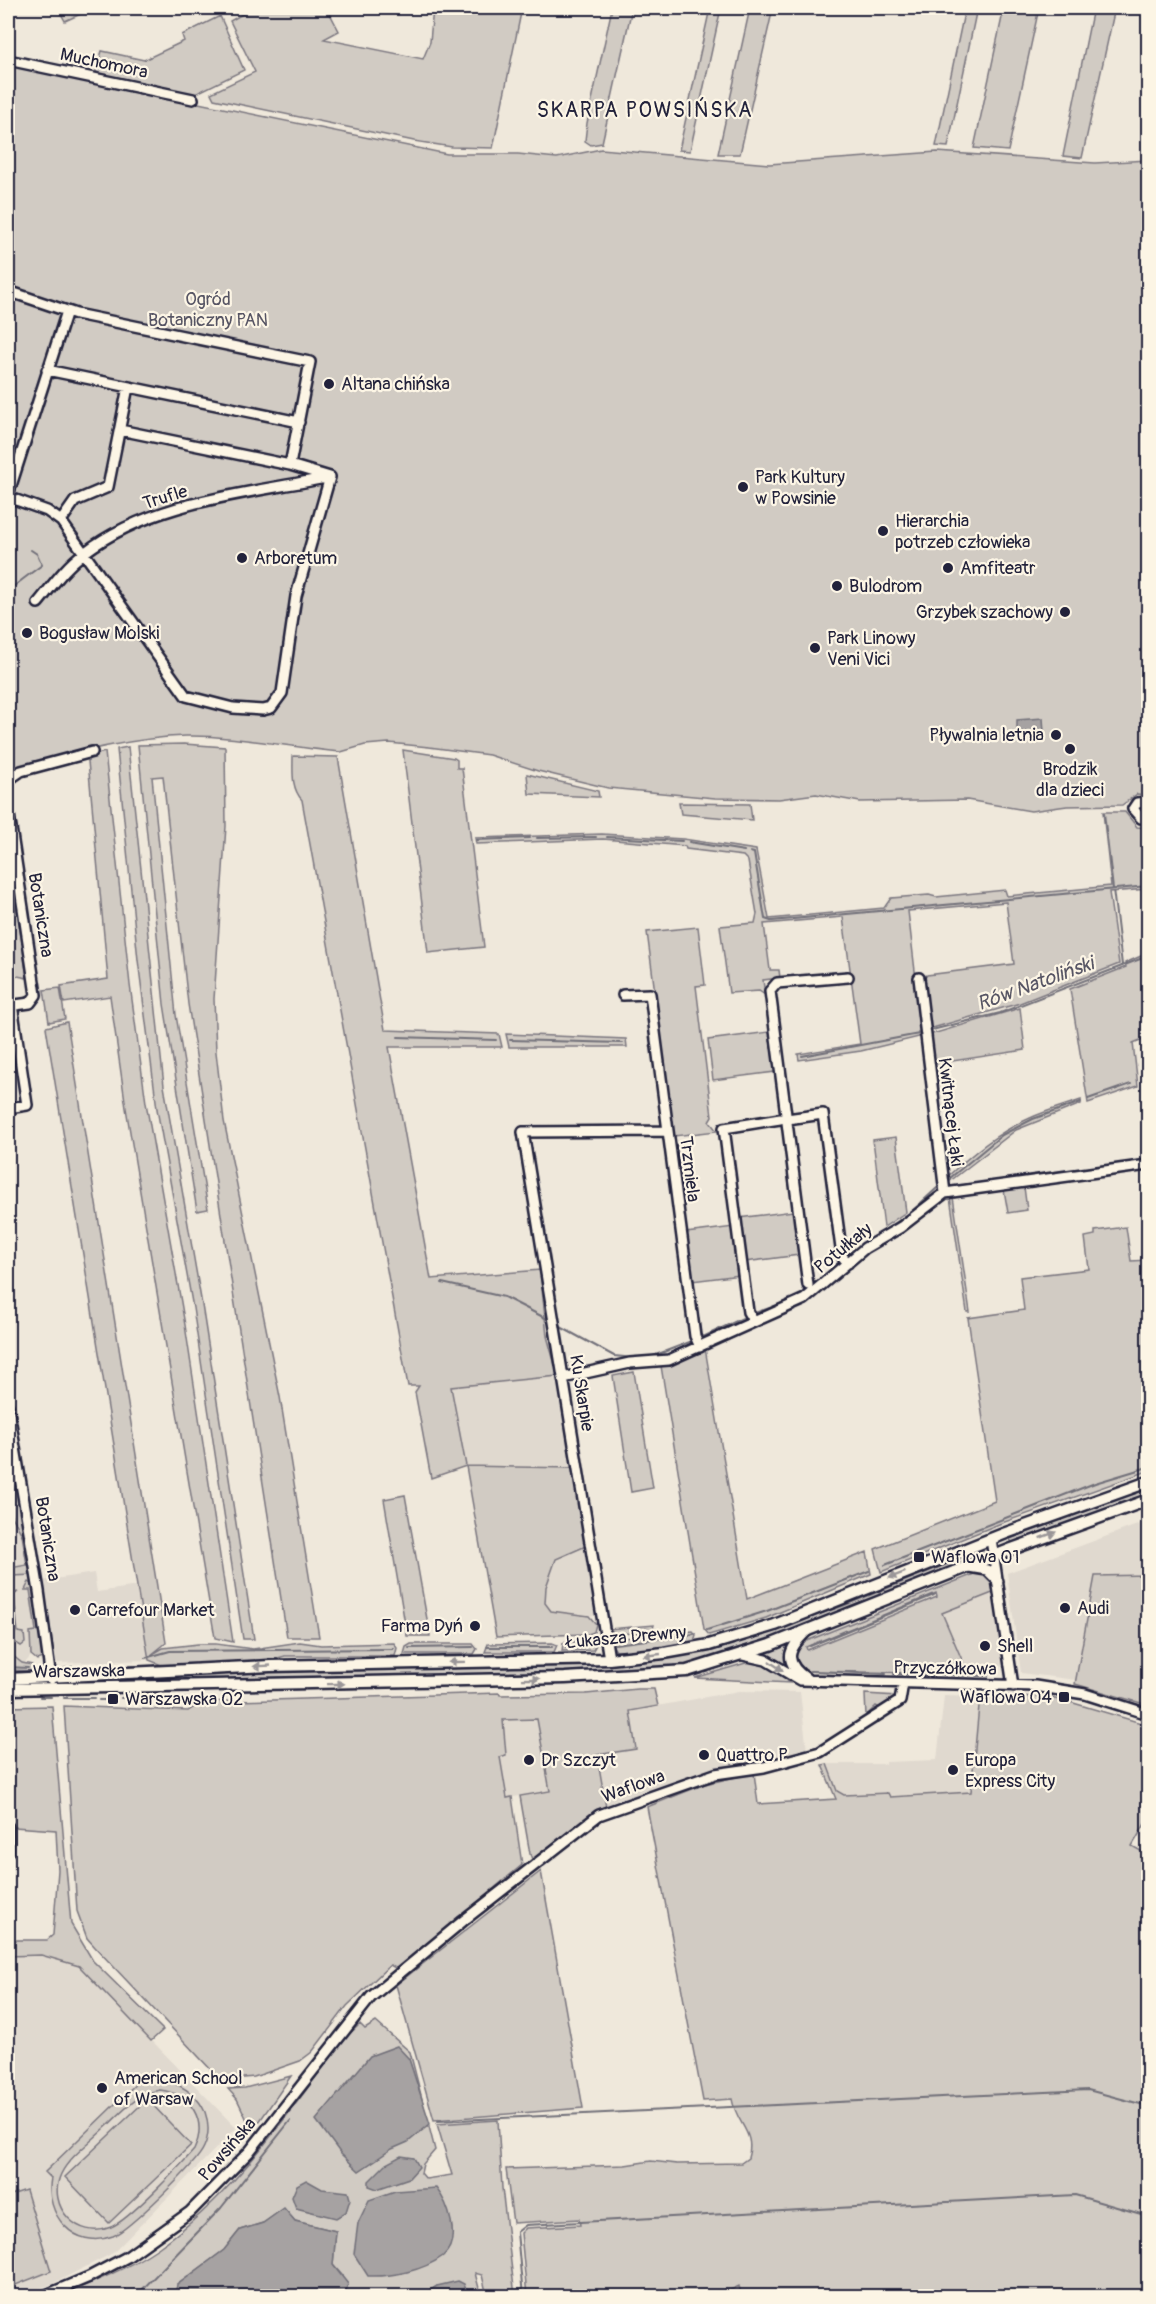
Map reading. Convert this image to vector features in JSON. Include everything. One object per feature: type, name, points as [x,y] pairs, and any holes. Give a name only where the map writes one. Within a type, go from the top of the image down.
[{"type":"main road","name":"Łukasza Drewny","points":[[149,1673],[270,1666],[609,1659],[664,1653],[740,1636],[775,1625],[991,1539],[1149,1482]]},
{"type":"main road","name":"Łukasza Drewny","points":[[151,1687],[628,1676],[697,1669],[743,1655],[994,1557],[1149,1500]]},
{"type":"main road","name":"Warszawska","points":[[8,1679],[149,1673]]},
{"type":"main road","name":"Warszawska","points":[[8,1689],[151,1687]]},
{"type":"street","name":"Muchomora","points":[[8,60],[193,99]]},
{"type":"street","points":[[8,291],[67,311],[310,362],[290,465]]},
{"type":"street","points":[[67,311],[8,496],[47,511],[62,521],[186,696],[233,708],[271,708],[282,693],[296,596],[330,477],[290,465],[120,430]]},
{"type":"street","points":[[47,370],[299,422]]},
{"type":"street","points":[[62,521],[75,501],[108,487],[128,387]]},
{"type":"street","name":"Trufle","points":[[38,603],[84,553],[126,527],[166,510],[330,477]]},
{"type":"street","points":[[8,780],[21,771],[92,752]]},
{"type":"street","points":[[1149,802],[1137,803],[1134,809],[1141,818],[1149,818]]},
{"type":"street","name":"Botaniczna","points":[[8,808],[36,995],[30,1003],[10,1005]]},
{"type":"street","points":[[808,1285],[784,1119],[770,993],[777,983],[848,977]]},
{"type":"street","name":"Kwitnącej Łąki","points":[[919,978],[924,1036],[945,1193]]},
{"type":"street","name":"Trzmiela","points":[[623,995],[650,994],[698,1342]]},
{"type":"street","points":[[8,1108],[27,1105],[10,1005]]},
{"type":"street","points":[[751,1318],[724,1128],[823,1114],[846,1260]]},
{"type":"street","name":"Ku Skarpie","points":[[609,1659],[523,1132],[668,1131]]},
{"type":"street","name":"Potułkały","points":[[562,1378],[630,1363],[661,1362],[751,1318],[805,1299],[846,1260],[901,1227],[945,1193],[1149,1165]]},
{"type":"street","name":"Botaniczna","points":[[8,1406],[51,1678]]},
{"type":"street","points":[[991,1539],[1013,1686]]},
{"type":"street","points":[[968,1567],[987,1570],[999,1583]]},
{"type":"street","points":[[807,1631],[794,1644],[790,1660],[809,1681]]},
{"type":"street","name":"Przyczółkowa","points":[[743,1655],[766,1660],[791,1677],[809,1681],[1013,1686],[1074,1692],[1149,1714]]},
{"type":"street","name":"Waflowa","points":[[395,1976],[599,1815],[715,1774],[764,1767],[820,1752],[900,1701],[903,1683]]},
{"type":"street","points":[[8,1828],[8,1851]]},
{"type":"street","name":"Powsińska","points":[[44,2296],[89,2277],[127,2257],[164,2232],[202,2201],[249,2152],[356,2013],[395,1976]]},
{"type":"shaded area","points":[[1043,718],[1044,732],[1017,733],[1017,720]]},
{"type":"shaded area","points":[[558,1376],[575,1468],[466,1466],[451,1387]]},
{"type":"shaded area","points":[[8,1504],[24,1535],[36,1613],[38,1648],[25,1663],[8,1663]]},
{"type":"shaded area","points":[[1148,1521],[1148,1575],[1095,1576],[1076,1680],[1021,1673],[1007,1573]]},
{"type":"shaded area","points":[[586,1546],[598,1615],[577,1617],[551,1611],[545,1603],[546,1587],[556,1559]]},
{"type":"shaded area","points":[[94,1573],[97,1592],[138,1586],[149,1660],[57,1663],[55,1661],[42,1581]]},
{"type":"shaded area","points":[[995,1592],[1005,1665],[999,1666],[991,1675],[968,1674],[942,1613]]},
{"type":"shaded area","points":[[739,1691],[800,1692],[807,1751],[708,1770],[622,1801],[618,1799],[606,1807],[597,1755],[636,1749],[630,1711]]},
{"type":"shaded area","name":"Europa Express City","points":[[944,1696],[980,1697],[971,1792],[890,1797],[888,1793],[844,1795],[837,1791],[827,1764],[886,1764],[886,1762],[937,1760]]},
{"type":"shaded area","points":[[537,1719],[550,1791],[508,1798],[500,1757],[506,1755],[502,1720]]},
{"type":"shaded area","name":"American School of Warsaw","points":[[41,1955],[80,1966],[236,2128],[113,2253],[52,2284],[20,2296],[8,2296],[8,1956]]},
{"type":"shaded area","points":[[397,2046],[409,2059],[430,2124],[408,2142],[392,2149],[359,2171],[341,2154],[316,2120],[370,2056]]},
{"type":"shaded area","points":[[401,2156],[414,2158],[419,2167],[409,2178],[377,2189],[369,2186],[369,2181],[386,2164]]},
{"type":"shaded area","points":[[306,2180],[322,2189],[348,2192],[350,2199],[346,2212],[336,2218],[296,2208],[292,2197],[297,2185]]},
{"type":"shaded area","points":[[436,2188],[445,2203],[451,2222],[452,2241],[449,2249],[435,2261],[417,2269],[397,2274],[368,2276],[354,2254],[358,2223],[369,2200],[395,2191]]},
{"type":"shaded area","points":[[284,2208],[295,2221],[336,2231],[333,2265],[348,2284],[345,2295],[175,2296],[177,2285],[224,2250],[240,2230],[263,2223]]},
{"type":"shaded area","points":[[458,2281],[464,2284],[468,2296],[421,2296],[437,2286]]},
{"type":"green space","points":[[58,8],[94,8],[65,21]]},
{"type":"green space","points":[[253,8],[327,8],[339,31],[324,39],[423,59],[430,42],[433,8],[522,8],[493,148],[452,147],[414,141],[214,99],[211,93],[255,72],[230,21]]},
{"type":"green space","points":[[612,8],[632,8],[602,143],[591,145],[585,141],[587,123]]},
{"type":"green space","points":[[710,8],[721,8],[690,151],[679,150]]},
{"type":"green space","points":[[750,8],[773,8],[740,154],[718,154]]},
{"type":"green space","points":[[965,8],[977,8],[948,147],[936,146]]},
{"type":"green space","points":[[1004,8],[1039,8],[1008,151],[974,148]]},
{"type":"green space","points":[[1093,8],[1115,8],[1082,158],[1063,156]]},
{"type":"green space","points":[[220,16],[244,70],[193,95],[95,75],[102,51],[144,60],[184,41],[182,35]]},
{"type":"green space","name":"Park Kultury w Powsinie","points":[[8,64],[447,154],[518,154],[557,158],[601,149],[769,164],[937,152],[1095,163],[1148,160],[1148,795],[1137,794],[1122,805],[1067,806],[1031,811],[967,800],[860,802],[816,794],[779,799],[715,798],[608,788],[538,771],[489,755],[429,747],[389,743],[365,745],[341,752],[205,736],[164,737],[121,743],[16,769],[8,775]]},
{"type":"green space","points":[[184,744],[225,747],[226,826],[214,999],[216,1052],[224,1121],[280,1397],[319,1637],[287,1637],[188,1004],[163,776],[152,777],[176,1015],[208,1209],[197,1211],[164,1004],[138,745]]},
{"type":"green space","points":[[128,747],[164,1086],[202,1305],[254,1639],[243,1639],[193,1308],[157,1109],[138,960],[117,749]]},
{"type":"green space","points":[[403,750],[454,758],[457,760],[457,768],[462,768],[484,947],[428,953]]},
{"type":"green space","points":[[105,752],[130,985],[146,1103],[185,1325],[233,1642],[215,1638],[126,1108],[110,996],[64,1003],[61,986],[108,979],[88,761],[90,756]]},
{"type":"green space","points":[[293,756],[338,757],[385,1030],[499,1034],[502,1047],[389,1047],[431,1279],[540,1270],[547,1336],[558,1376],[451,1387],[466,1466],[431,1478],[415,1392],[419,1386],[408,1386],[302,800],[294,785]]},
{"type":"green space","points":[[527,774],[598,791],[599,797],[529,794]]},
{"type":"green space","points":[[679,803],[750,804],[752,820],[681,814]]},
{"type":"green space","points":[[1103,812],[1125,812],[1137,827],[1148,828],[1148,889],[1109,892],[1119,964],[1020,1003],[929,1029],[922,981],[927,975],[1014,964],[1006,902],[908,911],[922,1031],[918,1032],[919,1037],[861,1051],[799,1060],[798,1054],[860,1044],[843,917],[764,924],[770,970],[779,970],[780,978],[763,980],[765,995],[759,991],[729,993],[720,926],[755,923],[757,914],[748,861],[743,856],[686,849],[685,846],[603,839],[476,844],[475,838],[602,834],[683,839],[756,850],[769,919],[884,908],[891,898],[929,895],[936,897],[1005,890],[1007,896],[1111,886]]},
{"type":"green space","points":[[8,848],[27,978],[8,974]]},
{"type":"green space","points":[[698,927],[705,985],[696,986],[712,1116],[709,1121],[717,1131],[674,1136],[647,932]]},
{"type":"green space","points":[[1148,953],[1148,1037],[1133,1043],[1138,1086],[1088,1103],[1070,989],[1126,967],[1125,963]]},
{"type":"green space","points":[[60,988],[65,1019],[49,1022],[44,990]]},
{"type":"green space","points":[[1020,1008],[1025,1050],[933,1064],[929,1035]]},
{"type":"green space","points":[[67,1022],[166,1643],[151,1655],[163,1648],[198,1644],[253,1649],[300,1642],[321,1645],[394,1643],[397,1648],[395,1656],[285,1656],[274,1659],[164,1666],[149,1660],[46,1027]]},
{"type":"green space","points":[[769,1032],[775,1072],[713,1080],[708,1040]]},
{"type":"green space","points":[[506,1034],[626,1039],[627,1047],[509,1047]]},
{"type":"green space","points":[[1081,1100],[1081,1104],[1016,1130],[949,1182],[948,1176],[1006,1130],[1034,1116]]},
{"type":"green space","points":[[896,1137],[906,1212],[884,1227],[873,1140]]},
{"type":"green space","points":[[1024,1187],[1027,1210],[1008,1213],[1004,1190]]},
{"type":"green space","points":[[950,1197],[953,1197],[970,1312],[967,1312]]},
{"type":"green space","points":[[793,1211],[799,1255],[745,1262],[739,1218]]},
{"type":"green space","points":[[734,1227],[740,1275],[692,1281],[686,1233]]},
{"type":"green space","points":[[1126,1227],[1131,1261],[1148,1260],[1148,1471],[999,1524],[881,1572],[875,1549],[995,1501],[968,1318],[1024,1310],[1020,1277],[1089,1269],[1085,1237],[1095,1235],[1095,1231]]},
{"type":"green space","points":[[705,1348],[747,1599],[867,1552],[871,1574],[766,1618],[709,1635],[704,1629],[661,1366]]},
{"type":"green space","points":[[634,1372],[653,1488],[631,1492],[613,1376]]},
{"type":"green space","points":[[8,1428],[33,1575],[12,1576],[10,1568],[27,1565],[22,1535],[8,1508]]},
{"type":"green space","points":[[466,1466],[575,1468],[586,1546],[556,1559],[546,1587],[545,1603],[551,1611],[589,1616],[596,1624],[594,1632],[496,1637]]},
{"type":"green space","points":[[1148,1487],[1148,1496],[1013,1545],[1010,1539],[1121,1495]]},
{"type":"green space","points":[[405,1495],[430,1636],[407,1636],[384,1499]]},
{"type":"green space","points":[[977,1552],[984,1556],[751,1647],[682,1667],[518,1675],[38,1685],[38,1683],[279,1670],[628,1662],[676,1657],[746,1640],[843,1606]]},
{"type":"green space","points":[[979,1572],[993,1580],[995,1592],[942,1613],[968,1674],[808,1671],[796,1665],[795,1651],[804,1642]],"holes":[[[936,1593],[937,1597],[807,1650],[806,1647]]]},
{"type":"green space","points":[[1148,1575],[1148,1705],[1075,1684],[1095,1576]]},
{"type":"green space","points":[[29,1582],[35,1586],[45,1657],[37,1660],[31,1655],[30,1632],[36,1631],[30,1590],[25,1590]]},
{"type":"green space","points":[[18,1592],[14,1595],[18,1632],[24,1633],[25,1643],[21,1646],[11,1640],[17,1624],[8,1623],[8,1594]]},
{"type":"green space","points":[[654,1625],[652,1632],[617,1634],[608,1629]]},
{"type":"green space","points":[[693,1631],[696,1635],[694,1641],[688,1644],[646,1650],[616,1651],[610,1642],[614,1639]]},
{"type":"green space","points":[[595,1640],[597,1643],[593,1650],[562,1651],[563,1643]]},
{"type":"green space","points":[[552,1643],[557,1645],[554,1652],[485,1652],[488,1644]]},
{"type":"green space","points":[[411,1644],[473,1644],[477,1649],[474,1654],[404,1654],[406,1647]]},
{"type":"green space","points":[[788,1644],[792,1673],[765,1653]]},
{"type":"green space","points":[[8,1652],[22,1663],[32,1665],[33,1671],[8,1670]]},
{"type":"green space","points":[[749,1662],[767,1665],[790,1683],[695,1678]]},
{"type":"green space","points":[[654,1689],[658,1706],[630,1711],[636,1749],[597,1755],[606,1807],[538,1859],[532,1859],[530,1854],[520,1796],[550,1791],[537,1719],[503,1720],[506,1755],[500,1757],[507,1798],[512,1797],[522,1865],[397,1969],[390,1965],[347,2006],[312,2052],[300,2061],[254,2077],[234,2079],[216,2075],[87,1938],[77,1911],[64,1706],[188,1711],[203,1702],[499,1693],[500,1695],[586,1694]]},
{"type":"green space","points":[[865,1694],[897,1696],[881,1709],[876,1706],[866,1716]]},
{"type":"green space","points":[[980,1695],[1045,1697],[1148,1725],[1148,1819],[1132,1846],[1148,1855],[1148,2296],[742,2296],[739,2286],[718,2296],[527,2296],[521,2233],[526,2228],[580,2225],[579,2219],[513,2223],[506,2169],[625,2165],[651,2161],[677,2164],[741,2163],[748,2158],[750,2149],[748,2134],[737,2115],[732,2099],[703,2101],[647,1807],[705,1784],[754,1773],[758,1804],[836,1799],[822,1765],[827,1764],[837,1791],[844,1795],[888,1793],[890,1797],[971,1792]]},
{"type":"green space","points":[[52,1706],[71,1924],[93,1961],[163,2030],[151,2041],[79,1966],[41,1955],[8,1956],[8,1940],[47,1940],[53,1935],[58,1870],[56,1830],[14,1827],[9,1819],[8,1707]]},
{"type":"green space","points":[[541,1871],[583,2108],[434,2120],[396,1985]]},
{"type":"green space","points":[[376,2022],[410,2052],[435,2150],[423,2164],[421,2173],[426,2179],[452,2175],[437,2124],[498,2120],[502,2188],[515,2296],[487,2296],[482,2275],[475,2273],[481,2296],[468,2296],[466,2289],[437,2286],[421,2296],[343,2296],[345,2295],[342,2275],[333,2265],[336,2231],[295,2221],[284,2209],[263,2223],[240,2230],[224,2250],[177,2285],[175,2296],[59,2296],[135,2262],[186,2227],[212,2203],[259,2151],[344,2039],[360,2024],[365,2029]]},
{"type":"green space","points":[[148,2072],[161,2082],[186,2090],[195,2097],[205,2112],[208,2134],[199,2155],[162,2195],[133,2222],[113,2236],[99,2239],[86,2238],[74,2234],[65,2226],[57,2216],[52,2204],[51,2178],[45,2172]],"holes":[[[160,2090],[171,2092],[188,2103],[198,2119],[198,2139],[194,2150],[154,2192],[119,2222],[99,2230],[77,2225],[68,2218],[58,2198],[57,2186],[69,2161],[124,2110],[144,2095]]]},
{"type":"green space","points":[[291,2076],[259,2122],[248,2122],[237,2099],[228,2089],[245,2088]]},
{"type":"green space","points":[[147,2099],[191,2145],[109,2223],[65,2177]]},
{"type":"green space","points":[[26,2190],[51,2271],[8,2288],[8,2196]]},
{"type":"waterway","points":[[8,591],[42,565],[37,554],[31,550]]},
{"type":"waterway","points":[[1104,813],[1122,965]]},
{"type":"waterway","points":[[537,838],[596,837]]},
{"type":"waterway","points":[[607,837],[682,841]]},
{"type":"waterway","points":[[476,840],[530,838]]},
{"type":"waterway","points":[[689,842],[744,851]]},
{"type":"waterway","points":[[750,852],[754,853],[765,919],[771,921],[1148,886]]},
{"type":"waterway","name":"Rów Natoliński","points":[[928,1031],[1000,1013],[1148,956]]},
{"type":"waterway","name":"Rów Natoliński","points":[[802,1056],[919,1034]]},
{"type":"waterway","points":[[398,1037],[496,1040]]},
{"type":"waterway","points":[[510,1040],[622,1043]]},
{"type":"waterway","points":[[1088,1099],[1131,1084]]},
{"type":"waterway","points":[[950,1178],[1002,1135],[1033,1119],[1081,1102]]},
{"type":"waterway","points":[[872,1239],[911,1212],[937,1188]]},
{"type":"waterway","points":[[845,1257],[858,1249]]},
{"type":"waterway","points":[[800,1297],[841,1261]]},
{"type":"waterway","points":[[442,1283],[504,1297],[549,1320]]},
{"type":"waterway","points":[[752,1314],[795,1299]]},
{"type":"waterway","points":[[701,1338],[747,1316]]},
{"type":"waterway","points":[[557,1325],[614,1356],[635,1358]]},
{"type":"waterway","points":[[653,1356],[695,1340]]},
{"type":"waterway","points":[[885,1565],[1095,1483],[1148,1467]]},
{"type":"waterway","points":[[707,1630],[767,1611],[869,1571]]},
{"type":"waterway","points":[[810,1646],[934,1595]]},
{"type":"waterway","points":[[615,1644],[694,1634]]},
{"type":"waterway","points":[[566,1647],[593,1644]]},
{"type":"waterway","points":[[409,1648],[473,1647]]},
{"type":"waterway","points":[[487,1647],[552,1647]]},
{"type":"waterway","points":[[145,1658],[170,1651],[393,1649]]},
{"type":"waterway","points":[[63,1669],[143,1666]]},
{"type":"waterway","points":[[8,1667],[28,1668]]},
{"type":"waterway","points":[[810,1671],[886,1674]]},
{"type":"waterway","points":[[894,1674],[988,1676]]},
{"type":"waterway","points":[[8,1695],[24,1695]]},
{"type":"waterway","points":[[121,1698],[146,1695]]},
{"type":"waterway","points":[[40,1697],[51,1697]]},
{"type":"waterway","points":[[64,1698],[94,1698]]},
{"type":"waterway","points":[[153,1698],[194,1700]]},
{"type":"waterway","points":[[99,1700],[109,1700]]},
{"type":"waterway","points":[[438,2121],[1088,2090],[1148,2106]]},
{"type":"waterway","points":[[136,2296],[221,2208],[290,2121]]},
{"type":"waterway","points":[[523,2296],[517,2232],[526,2225],[1075,2195],[1148,2216]]},
{"type":"place","name":"Altana chińska","points":[[329,384]]},
{"type":"place","name":"Park Kultury w Powsinie","points":[[743,487]]},
{"type":"place","name":"Hierarchia potrzeb człowieka","points":[[883,531]]},
{"type":"place","name":"Arboretum","points":[[242,558]]},
{"type":"place","name":"Amfiteatr","points":[[948,568]]},
{"type":"place","name":"Bulodrom","points":[[837,586]]},
{"type":"place","name":"Grzybek szachowy","points":[[1065,612]]},
{"type":"place","name":"Bogusław Molski","points":[[27,633]]},
{"type":"place","name":"Park Linowy Veni Vici","points":[[815,648]]},
{"type":"place","name":"Pływalnia letnia","points":[[1056,735]]},
{"type":"place","name":"Brodzik dla dzieci","points":[[1070,749]]},
{"type":"place","name":"Waflowa 01","points":[[919,1557]]},
{"type":"place","name":"Audi","points":[[1065,1608]]},
{"type":"place","name":"Carrefour Market","points":[[75,1610]]},
{"type":"place","name":"Farma Dyń","points":[[475,1626]]},
{"type":"place","name":"Shell","points":[[985,1646]]},
{"type":"place","name":"Waflowa 04","points":[[1064,1697]]},
{"type":"place","name":"Warszawska 02","points":[[113,1699]]},
{"type":"place","name":"Quattro P","points":[[704,1755]]},
{"type":"place","name":"Dr Szczyt","points":[[529,1760]]},
{"type":"place","name":"Europa Express City","points":[[953,1770]]},
{"type":"place","name":"American School of Warsaw","points":[[102,2088]]},
{"type":"district","name":"SKARPA POWSIŃSKA","points":[[645,110]]},
{"type":"park label","name":"Ogród Botaniczny PAN","points":[[208,309]]}]
